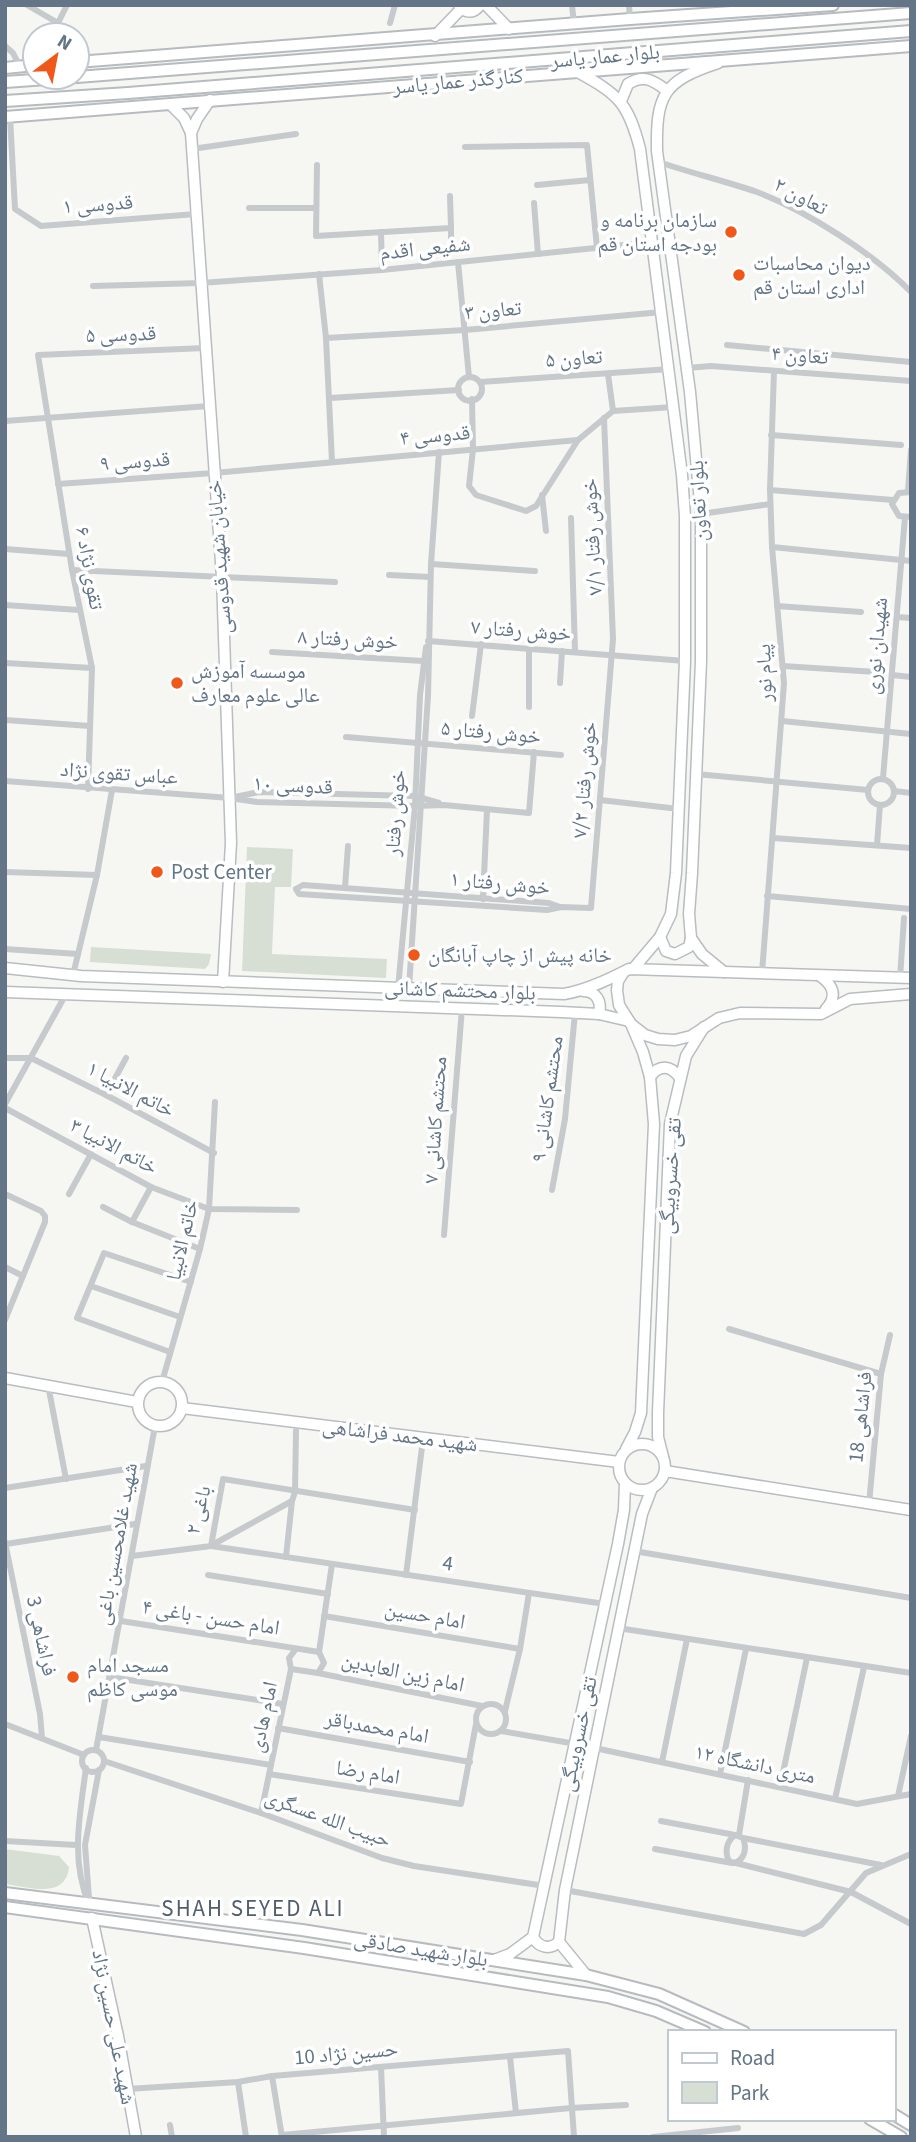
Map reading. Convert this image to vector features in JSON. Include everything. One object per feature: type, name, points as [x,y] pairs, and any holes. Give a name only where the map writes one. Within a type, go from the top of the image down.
[{"type":"main road","points":[[435,36],[460,7],[467,12],[475,11],[480,5]]},
{"type":"main road","points":[[486,5],[509,29]]},
{"type":"main road","points":[[91,61],[435,36],[721,9],[833,5]]},
{"type":"main road","name":"بلوار عمار یاسر","points":[[91,76],[911,13]]},
{"type":"main road","name":"بلوار عمار یاسر","points":[[6,101],[911,32]]},
{"type":"main road","name":"کنارگذر عمار یاسر","points":[[8,117],[911,46]]},
{"type":"main road","points":[[153,57],[154,71]]},
{"type":"main road","points":[[621,101],[621,95],[628,84],[639,79],[651,79],[666,90],[705,68],[729,60]]},
{"type":"main road","points":[[5,68],[20,67]]},
{"type":"main road","name":"بلوار تعاون","points":[[576,71],[606,88],[621,101],[634,123],[640,149],[670,369],[685,516],[685,661],[676,873],[671,914],[660,937],[631,969]]},
{"type":"main road","name":"بلوار تعاون","points":[[666,90],[658,109],[659,162],[687,368],[701,514],[701,661],[689,914],[691,938]]},
{"type":"main road","points":[[191,133],[197,119],[211,100]]},
{"type":"main road","points":[[6,101],[68,112]]},
{"type":"main road","points":[[170,104],[184,118],[191,133]]},
{"type":"main road","name":"خیابان شهید قدوسی","points":[[191,133],[222,577],[231,843],[223,982]]},
{"type":"main road","points":[[670,369],[687,368]]},
{"type":"main road","points":[[660,937],[666,951],[675,954],[689,947],[691,938]]},
{"type":"main road","points":[[691,938],[702,954],[723,972]]},
{"type":"main road","name":"بلوار محتشم کاشانی","points":[[5,968],[73,975],[223,982],[564,994],[579,991],[631,969],[907,978]]},
{"type":"main road","name":"تقی خسروبیگی","points":[[626,1449],[642,1413],[654,1124],[650,1077],[643,1052],[619,1005],[617,990],[621,975],[631,969]]},
{"type":"main road","points":[[820,976],[834,991],[830,1005],[821,1014]]},
{"type":"main road","points":[[579,991],[586,990],[599,999],[599,1014]]},
{"type":"main road","name":"بلوار محتشم کاشانی","points":[[5,992],[599,1014],[630,1023],[645,1035],[676,1040],[691,1036],[719,1017],[740,1013],[821,1014],[850,999],[910,994]]},
{"type":"main road","name":"تقی خسروبیگی","points":[[663,1457],[658,1437],[658,1413],[670,1124],[686,1056],[704,1027]]},
{"type":"main road","points":[[650,1077],[656,1069],[665,1067],[674,1070],[680,1078]]},
{"type":"main road","points":[[5,1378],[137,1402]]},
{"type":"main road","points":[[162,1382],[177,1390],[182,1408],[173,1423],[155,1426],[142,1417],[137,1402],[145,1387],[162,1382]]},
{"type":"main road","name":"شهید محمد فراشاهی","points":[[182,1408],[619,1462]]},
{"type":"main road","points":[[646,1444],[659,1450],[663,1457],[663,1478],[652,1488],[638,1490],[620,1477],[619,1462],[626,1449],[632,1445],[646,1444]]},
{"type":"main road","points":[[665,1471],[911,1510]]},
{"type":"main road","name":"تقی خسروبیگی","points":[[533,1937],[605,1604],[624,1510],[625,1483]]},
{"type":"main road","name":"تقی خسروبیگی","points":[[559,1942],[565,1890],[593,1747],[642,1514],[652,1488]]},
{"type":"main road","name":"بلوار شهید صادقی","points":[[5,1893],[302,1930],[586,1975],[660,1994],[740,2030]]},
{"type":"main road","points":[[89,1904],[92,1918]]},
{"type":"main road","name":"بلوار شهید صادقی","points":[[5,1908],[304,1948],[608,1997],[656,2011],[700,2030]]},
{"type":"main road","name":"شهید علی حسین نژاد","points":[[92,1918],[118,2036],[136,2137]]},
{"type":"main road","points":[[492,1961],[510,1954],[533,1937],[538,1944],[545,1947],[559,1942],[586,1975]]},
{"type":"main road","points":[[895,2115],[911,2125]]},
{"type":"main road","points":[[873,2121],[901,2137]]},
{"type":"street","points":[[27,5],[42,9],[56,21]]},
{"type":"street","points":[[59,21],[67,5]]},
{"type":"street","points":[[390,23],[395,5]]},
{"type":"street","points":[[572,5],[574,24]]},
{"type":"street","points":[[629,5],[630,19]]},
{"type":"street","points":[[5,46],[13,53],[20,67]]},
{"type":"street","name":"قدوسی ۱","points":[[8,117],[15,209],[41,226],[196,214]]},
{"type":"street","points":[[192,149],[296,134]]},
{"type":"street","points":[[465,147],[587,145],[597,248]]},
{"type":"street","name":"تعاون ۲","points":[[659,162],[758,193],[796,211],[893,273],[911,292]]},
{"type":"street","points":[[317,165],[316,236],[451,228]]},
{"type":"street","points":[[537,186],[590,180]]},
{"type":"street","points":[[450,196],[451,241]]},
{"type":"street","points":[[534,203],[538,254]]},
{"type":"street","points":[[249,208],[316,208]]},
{"type":"street","points":[[381,232],[382,270]]},
{"type":"street","name":"شفیعی اقدم","points":[[93,286],[201,283],[382,270],[653,242]]},
{"type":"street","points":[[458,262],[469,377]]},
{"type":"street","points":[[319,274],[326,338],[332,462]]},
{"type":"street","name":"تعاون ۳","points":[[326,338],[465,330],[662,312]]},
{"type":"street","points":[[727,345],[911,362]]},
{"type":"street","name":"قدوسی ۵","points":[[38,355],[205,348]]},
{"type":"street","name":"تقوی نژاد ۶","points":[[38,355],[69,554],[92,668],[88,789]]},
{"type":"street","name":"تعاون ۴","points":[[687,368],[711,366],[911,381]]},
{"type":"street","name":"تعاون ۵","points":[[480,382],[670,369]]},
{"type":"street","name":"پیام نور","points":[[762,973],[782,721],[783,666],[770,504],[774,371]]},
{"type":"street","points":[[608,374],[613,411]]},
{"type":"street","points":[[469,377],[480,382],[481,393],[472,400],[461,397],[459,390],[462,380],[469,377]]},
{"type":"street","points":[[330,398],[459,390]]},
{"type":"street","points":[[472,400],[473,449],[469,486],[476,495],[526,511],[536,506],[578,440],[613,411],[674,407]]},
{"type":"street","points":[[5,421],[209,407]]},
{"type":"street","name":"خوش رفتار ۷/۱","points":[[604,418],[611,557],[612,655]]},
{"type":"street","points":[[771,435],[901,445]]},
{"type":"street","name":"قدوسی ۴","points":[[214,473],[578,440]]},
{"type":"street","points":[[893,500],[899,493],[909,491],[911,450]]},
{"type":"street","name":"خوش رفتار","points":[[421,743],[430,660],[430,577],[439,452]]},
{"type":"street","name":"قدوسی ۹","points":[[58,484],[214,473]]},
{"type":"street","points":[[770,490],[893,500]]},
{"type":"street","points":[[542,495],[546,531]]},
{"type":"street","points":[[893,500],[895,512],[908,517]]},
{"type":"street","points":[[701,514],[770,504]]},
{"type":"street","name":"شهیدان نوری","points":[[883,778],[908,517]]},
{"type":"street","points":[[571,518],[575,652]]},
{"type":"street","points":[[772,547],[911,561]]},
{"type":"street","points":[[5,549],[69,554]]},
{"type":"street","points":[[431,564],[535,571]]},
{"type":"street","points":[[72,570],[335,582]]},
{"type":"street","points":[[389,575],[430,577]]},
{"type":"street","points":[[5,605],[79,610]]},
{"type":"street","points":[[777,606],[861,612]]},
{"type":"street","points":[[897,617],[911,618]]},
{"type":"street","name":"خوش رفتار ۷","points":[[428,641],[685,661]]},
{"type":"street","name":"خوش رفتار","points":[[404,988],[418,806],[423,661],[428,641]]},
{"type":"street","points":[[472,716],[481,644]]},
{"type":"street","points":[[529,707],[530,648]]},
{"type":"street","points":[[560,683],[562,651]]},
{"type":"street","name":"خوش رفتار ۸","points":[[272,652],[423,661]]},
{"type":"street","name":"خوش رفتار ۷/۲","points":[[591,908],[612,655]]},
{"type":"street","points":[[5,663],[92,668]]},
{"type":"street","points":[[783,666],[876,672]]},
{"type":"street","points":[[891,675],[911,677]]},
{"type":"street","points":[[5,720],[90,726]]},
{"type":"street","points":[[782,721],[911,734]]},
{"type":"street","name":"خوش رفتار ۵","points":[[346,737],[561,755]]},
{"type":"street","points":[[444,805],[529,813],[534,752]]},
{"type":"street","points":[[696,774],[868,790]]},
{"type":"street","points":[[883,778],[890,782],[894,792],[890,802],[880,805],[870,800],[868,790],[874,780],[883,778]]},
{"type":"street","name":"عباس تقوی نژاد","points":[[5,781],[230,798]]},
{"type":"street","points":[[73,975],[97,875],[112,790]]},
{"type":"street","name":"قدوسی ۱۰","points":[[230,798],[259,792],[418,796],[444,805]]},
{"type":"street","points":[[894,792],[911,793]]},
{"type":"street","name":"قدوسی ۱۰","points":[[230,798],[257,802],[444,805]]},
{"type":"street","points":[[600,800],[679,809]]},
{"type":"street","points":[[877,845],[880,805]]},
{"type":"street","points":[[483,902],[487,810]]},
{"type":"street","points":[[773,838],[911,848]]},
{"type":"street","points":[[345,887],[348,846]]},
{"type":"street","points":[[5,872],[97,875]]},
{"type":"street","points":[[303,885],[345,887],[410,897],[299,894],[296,889],[303,885]]},
{"type":"street","name":"خوش رفتار ۱","points":[[410,897],[547,910],[561,907],[591,908]]},
{"type":"street","points":[[767,897],[907,909]]},
{"type":"street","points":[[904,918],[907,978]]},
{"type":"street","points":[[5,949],[78,954]]},
{"type":"street","points":[[5,1106],[66,994]]},
{"type":"street","name":"محتشم کاشانی ۷","points":[[444,1235],[462,1008]]},
{"type":"street","name":"محتشم کاشانی ۹","points":[[552,1189],[565,1119],[575,1013]]},
{"type":"street","points":[[5,1058],[31,1058]]},
{"type":"street","name":"خاتم الانبیا ۱","points":[[31,1058],[214,1153]]},
{"type":"street","points":[[106,1095],[126,1058]]},
{"type":"street","name":"خاتم الانبیا","points":[[162,1382],[209,1209],[215,1102]]},
{"type":"street","name":"خاتم الانبیا ۳","points":[[5,1106],[151,1187],[209,1209]]},
{"type":"street","points":[[69,1194],[91,1154]]},
{"type":"street","points":[[132,1222],[151,1187]]},
{"type":"street","points":[[5,1194],[45,1216],[45,1223],[5,1320]]},
{"type":"street","points":[[103,1207],[132,1222],[200,1249]]},
{"type":"street","points":[[209,1209],[297,1210]]},
{"type":"street","points":[[170,1352],[77,1318],[104,1253],[191,1282]]},
{"type":"street","points":[[5,1267],[23,1276]]},
{"type":"street","points":[[91,1286],[180,1317]]},
{"type":"street","points":[[729,1329],[881,1374]]},
{"type":"street","name":"فراشاهی 18","points":[[869,1504],[881,1374],[890,1335]]},
{"type":"street","points":[[48,1385],[66,1479]]},
{"type":"street","name":"شهید غلامحسین باغی","points":[[96,1750],[121,1621],[135,1524],[155,1426]]},
{"type":"street","points":[[286,1557],[295,1492],[296,1431]]},
{"type":"street","points":[[406,1575],[424,1439]]},
{"type":"street","points":[[5,1488],[146,1466]]},
{"type":"street","name":"باغی ۲","points":[[132,1556],[211,1546],[223,1479],[295,1492]]},
{"type":"street","points":[[295,1492],[415,1510]]},
{"type":"street","points":[[211,1546],[292,1501]]},
{"type":"street","points":[[6,1547],[135,1524]]},
{"type":"street","name":"4","points":[[211,1546],[605,1604]]},
{"type":"street","name":"فراشاهی 3","points":[[6,1547],[40,1714],[41,1738]]},
{"type":"street","points":[[634,1551],[911,1598]]},
{"type":"street","points":[[318,1673],[324,1663],[319,1652],[332,1564]]},
{"type":"street","points":[[208,1575],[328,1594]]},
{"type":"street","points":[[477,1724],[482,1731],[492,1734],[500,1731],[506,1720],[505,1712],[520,1649],[529,1593]]},
{"type":"street","name":"امام حسین","points":[[324,1616],[520,1649]]},
{"type":"street","name":"امام حسن - باغی ۴","points":[[121,1621],[319,1652]]},
{"type":"street","points":[[618,1628],[911,1674]]},
{"type":"street","points":[[662,1762],[687,1639]]},
{"type":"street","points":[[720,1774],[746,1648]]},
{"type":"street","name":"امام هادی","points":[[261,1813],[291,1669],[289,1658],[296,1649]]},
{"type":"street","points":[[780,1787],[807,1658]]},
{"type":"street","points":[[835,1799],[864,1667]]},
{"type":"street","name":"امام زین العابدین","points":[[291,1669],[482,1706]]},
{"type":"street","points":[[110,1677],[283,1704]]},
{"type":"street","points":[[470,1762],[477,1724],[476,1714],[482,1706],[490,1703],[498,1705],[505,1712]]},
{"type":"street","points":[[5,1724],[84,1755]]},
{"type":"street","name":"امام محمدباقر","points":[[278,1728],[470,1762]]},
{"type":"street","name":"۱۲ متری دانشگاه","points":[[500,1731],[593,1747],[857,1804],[911,1794]]},
{"type":"street","points":[[898,1796],[911,1736]]},
{"type":"street","points":[[99,1737],[271,1765]]},
{"type":"street","points":[[89,1904],[85,1845],[99,1769],[104,1760],[96,1750],[89,1751],[82,1760],[86,1768],[93,1772],[99,1769]]},
{"type":"street","name":"حبیب الله عسگری","points":[[104,1760],[261,1813],[382,1858],[414,1866],[545,1886]]},
{"type":"street","name":"امام رضا","points":[[269,1774],[461,1804],[470,1762]]},
{"type":"street","points":[[86,1768],[76,1845],[82,1888],[89,1904]]},
{"type":"street","points":[[734,1863],[745,1849],[739,1836],[748,1780]]},
{"type":"street","points":[[661,1821],[882,1866]]},
{"type":"street","points":[[734,1863],[726,1851],[730,1840],[739,1836]]},
{"type":"street","points":[[5,1841],[76,1845]]},
{"type":"street","points":[[655,1849],[734,1863],[851,1892],[911,1924]]},
{"type":"street","points":[[565,1890],[804,1934],[821,1925],[866,1873],[911,1854]]},
{"type":"street","name":"حسین نژاد 10","points":[[127,2089],[238,2082],[272,2076],[568,2051],[571,2108]]},
{"type":"street","points":[[510,2057],[516,2113]]},
{"type":"street","points":[[381,2067],[384,2137]]},
{"type":"street","points":[[272,2076],[282,2136],[384,2124],[626,2105]]},
{"type":"street","points":[[238,2082],[246,2137]]},
{"type":"street","points":[[571,2108],[573,2137]]},
{"type":"street","points":[[170,2125],[172,2137]]},
{"type":"street","points":[[653,2137],[709,2134],[738,2128]]},
{"type":"green space","points":[[247,847],[293,849],[291,887],[275,887],[272,954],[387,959],[386,978],[242,971]]},
{"type":"green space","points":[[91,947],[211,954],[205,969],[90,962]]},
{"type":"green space","points":[[5,1849],[59,1856],[69,1867],[66,1877],[61,1884],[53,1888],[35,1889],[5,1884]]},
{"type":"place","name":"سازمان برنامه و بودجه استان قم","points":[[731,232]]},
{"type":"place","name":"دیوان محاسبات اداری استان قم","points":[[739,275]]},
{"type":"place","name":"موسسه آموزش عالی علوم معارف","points":[[177,683]]},
{"type":"place","name":"Post Center","points":[[157,872]]},
{"type":"place","name":"خانه پیش از چاپ آبانگان","points":[[414,955]]},
{"type":"place","name":"مسجد امام موسی کاظم","points":[[73,1677]]},
{"type":"district","name":"SHAH SEYED ALI","points":[[253,1908]]}]
